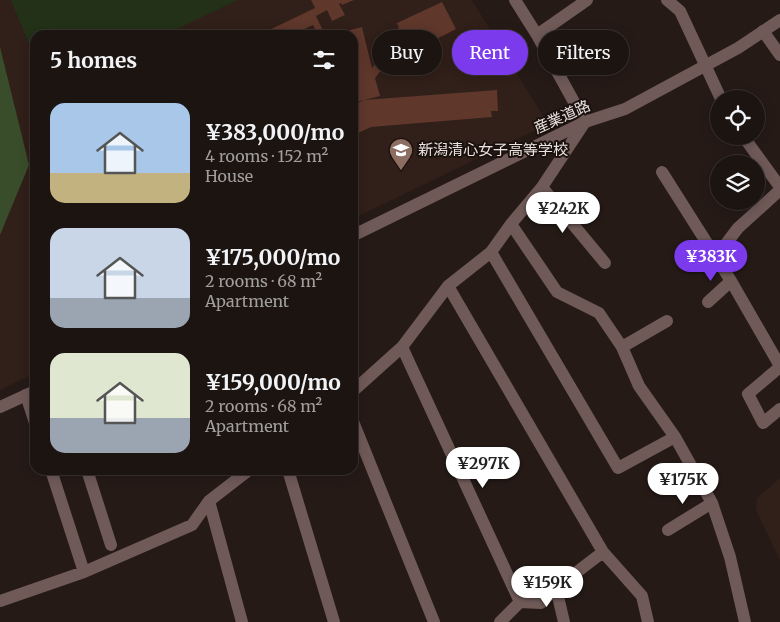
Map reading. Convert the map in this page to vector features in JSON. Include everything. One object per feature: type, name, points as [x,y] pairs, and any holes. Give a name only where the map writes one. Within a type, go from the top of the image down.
[{"type":"street","points":[[358,387],[402,347],[448,286],[491,252],[511,224],[542,187],[585,122],[537,35],[514,0]]},
{"type":"street","points":[[667,0],[680,11],[717,90]]},
{"type":"street","points":[[537,35],[584,1]]},
{"type":"street","name":"産業道路","points":[[358,233],[585,122],[625,109],[738,48],[780,20]]},
{"type":"street","points":[[763,31],[780,54]]},
{"type":"street","points":[[716,257],[738,228],[780,189],[749,145]]},
{"type":"street","points":[[662,172],[731,281],[780,367],[748,394],[763,423],[780,410]]},
{"type":"street","points":[[542,187],[606,263]]},
{"type":"street","points":[[511,224],[558,292],[599,312],[622,347],[639,386],[675,437],[712,503],[730,557],[745,622]]},
{"type":"street","points":[[491,252],[618,468],[675,437]]},
{"type":"street","points":[[708,302],[731,281]]},
{"type":"street","points":[[448,286],[603,552],[642,596],[648,622]]},
{"type":"street","points":[[622,347],[667,322]]},
{"type":"street","points":[[402,347],[520,602]]},
{"type":"street","points":[[0,407],[30,393]]},
{"type":"street","points":[[358,434],[434,622]]},
{"type":"street","points":[[53,475],[84,572]]},
{"type":"street","points":[[89,475],[111,545]]},
{"type":"street","points":[[0,601],[84,572],[192,524],[209,501],[243,475]]},
{"type":"street","points":[[290,475],[334,622]]},
{"type":"street","points":[[209,501],[242,622]]},
{"type":"street","points":[[668,530],[712,503]]},
{"type":"street","points":[[500,622],[520,602],[541,603],[556,588],[603,552]]},
{"type":"street","points":[[556,588],[564,622]]},
{"type":"shaded area","name":"新潟清心女子高等学校","points":[[0,0],[472,0],[490,30],[452,30],[452,75],[518,75],[548,124],[358,217],[358,30],[30,30],[30,375],[0,390]]},
{"type":"shaded area","points":[[780,478],[780,560],[756,511],[757,498]]},
{"type":"green space","points":[[11,0],[238,0],[175,30],[30,30],[30,47]]},
{"type":"green space","points":[[0,47],[29,165],[0,235]]},
{"type":"building","points":[[311,0],[354,0],[342,5],[341,3],[339,4],[345,15],[332,21],[327,10],[316,16],[323,30],[316,30],[313,25],[302,30],[269,30],[315,8]]},
{"type":"building","points":[[442,2],[456,29],[442,36],[442,30],[395,30],[399,28],[397,23]]},
{"type":"building","points":[[362,27],[372,75],[377,75],[375,78],[380,96],[358,102],[358,30],[350,30]]},
{"type":"building","points":[[497,90],[498,111],[491,111],[492,117],[371,127],[358,133],[358,103],[364,100]]},
{"type":"place","name":"新潟清心女子高等学校","points":[[401,171]]}]
